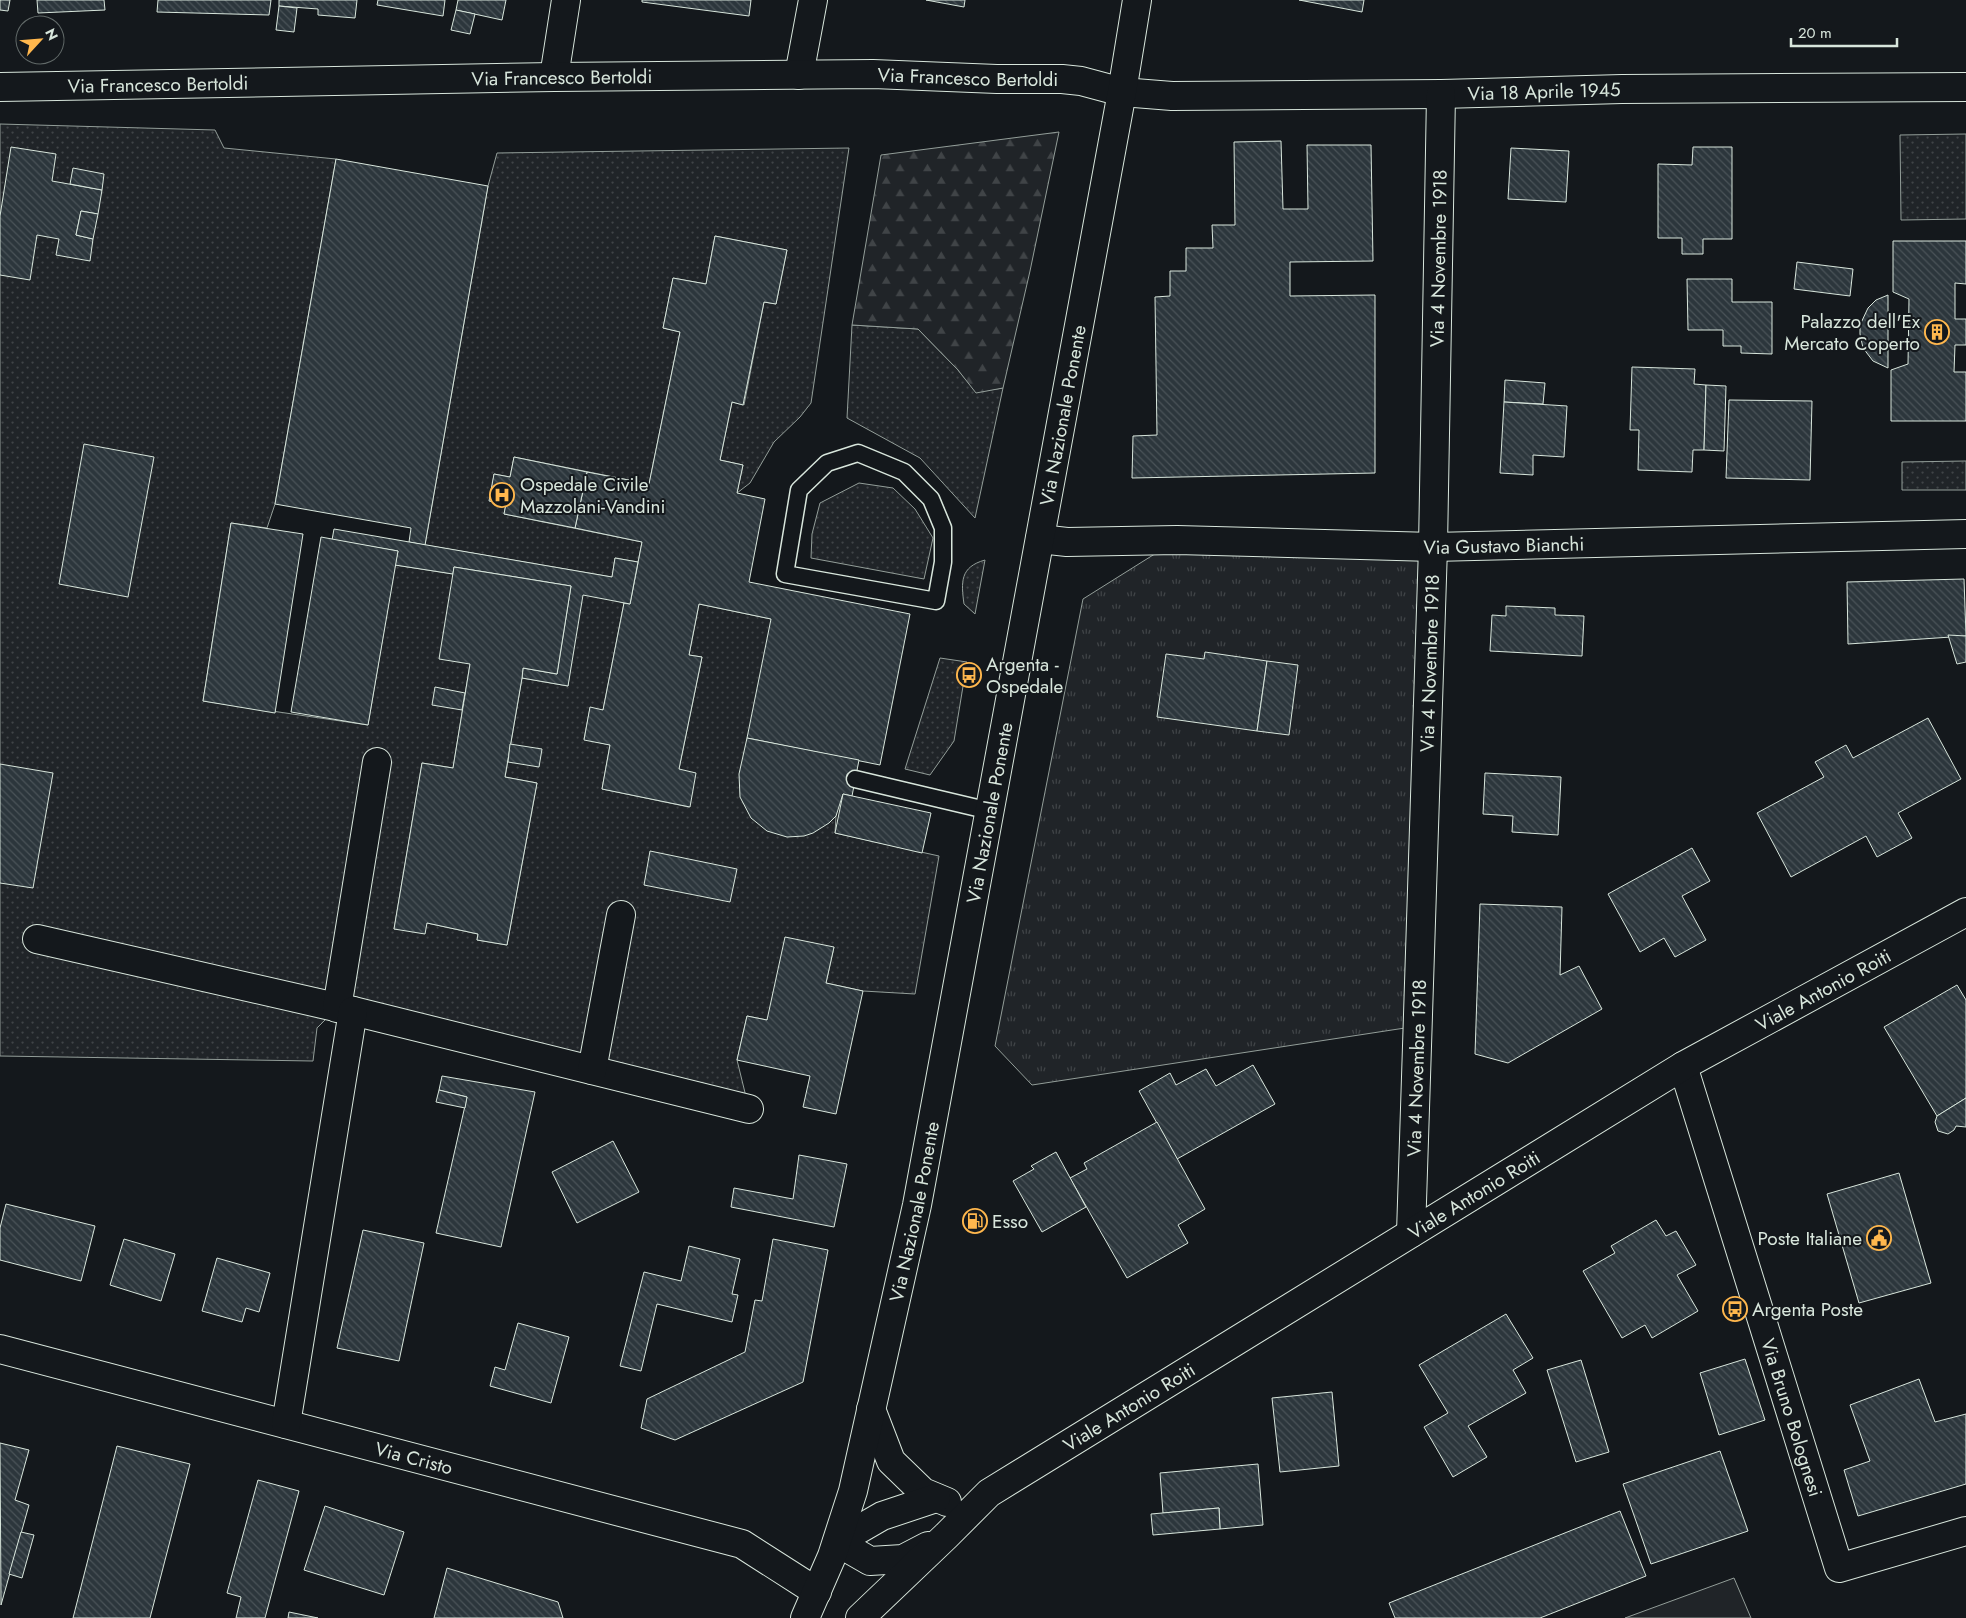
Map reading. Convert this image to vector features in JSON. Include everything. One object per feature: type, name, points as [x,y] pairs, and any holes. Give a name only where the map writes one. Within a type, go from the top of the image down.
[{"type":"street","points":[[554,77],[566,0]]},
{"type":"street","points":[[799,75],[813,0]]},
{"type":"street","name":"Via Nazionale Ponente","points":[[805,1618],[837,1542],[853,1491],[917,1205],[1122,92],[1137,0]]},
{"type":"street","name":"Via Francesco Bertoldi","points":[[0,87],[554,77],[873,74],[997,79],[1062,79],[1081,81],[1122,92]]},
{"type":"street","name":"Via 18 Aprile 1945","points":[[1122,92],[1172,96],[1441,94],[1622,89],[1966,87]]},
{"type":"street","name":"Via 4 Novembre 1918","points":[[1411,1234],[1432,547],[1441,94]]},
{"type":"street","name":"Via Gustavo Bianchi","points":[[1040,540],[1067,542],[1177,540],[1432,547],[1966,534]]},
{"type":"street","points":[[286,1424],[345,1010],[377,762]]},
{"type":"street","name":"Viale Antonio Roiti","points":[[860,1618],[989,1493],[1683,1066],[1966,912]]},
{"type":"street","points":[[592,1070],[621,915]]},
{"type":"street","points":[[37,939],[345,1010],[749,1109]]},
{"type":"street","name":"Via Bruno Bolognesi","points":[[1683,1066],[1839,1568],[1966,1531]]},
{"type":"street","name":"Via Cristo","points":[[0,1349],[742,1544],[817,1592]]},
{"type":"street","name":"Viale Antonio Roiti","points":[[872,1409],[891,1461],[923,1492],[952,1503],[989,1493]]},
{"type":"street","name":"Viale Antonio Roiti","points":[[837,1542],[882,1516],[936,1498]]},
{"type":"street","name":"Viale Antonio Roiti","points":[[837,1542],[870,1561],[903,1559],[946,1536]]},
{"type":"lane","points":[[858,453],[904,472],[931,499],[943,528],[943,562],[936,601],[785,574],[798,490],[827,463],[858,453]]},
{"type":"lane","points":[[855,779],[990,811]]},
{"type":"green space","points":[[0,124],[215,130],[224,148],[336,159],[275,504],[267,528],[231,523],[203,701],[368,725],[395,565],[453,574],[470,664],[453,768],[422,763],[394,929],[427,923],[478,934],[477,940],[507,945],[537,783],[505,777],[522,678],[568,686],[580,590],[624,603],[603,710],[590,708],[584,739],[610,745],[602,789],[689,807],[679,769],[702,657],[689,655],[699,604],[771,619],[836,816],[835,833],[939,856],[915,994],[863,991],[826,983],[834,947],[767,1020],[747,1016],[737,1060],[749,1109],[337,1008],[317,1028],[313,1061],[0,1056]]},
{"type":"green space","points":[[1059,132],[1003,388],[976,393],[958,370],[918,329],[852,325],[881,155]]},
{"type":"green space","points":[[1966,134],[1966,219],[1901,220],[1900,135]]},
{"type":"green space","points":[[849,148],[811,403],[800,417],[774,442],[750,483],[737,493],[743,465],[720,460],[732,402],[744,405],[764,302],[776,304],[787,250],[715,236],[706,284],[673,278],[663,328],[680,332],[649,484],[514,457],[510,477],[494,474],[490,501],[506,504],[504,514],[642,542],[638,562],[615,558],[612,577],[425,545],[488,186],[497,153]]},
{"type":"green space","points":[[852,325],[918,329],[958,370],[976,392],[1003,388],[975,518],[920,458],[847,418]]},
{"type":"green space","points":[[1966,461],[1966,490],[1902,490],[1902,462]]},
{"type":"green space","points":[[859,483],[893,488],[915,509],[933,538],[924,579],[811,558],[812,534],[820,503]]},
{"type":"green space","points":[[1177,540],[1433,547],[1418,1026],[1032,1085],[995,1046],[1083,599]]},
{"type":"green space","points":[[985,560],[975,614],[964,604],[962,589],[964,576],[971,567]]},
{"type":"green space","points":[[940,658],[967,662],[954,741],[930,775],[905,769]]},
{"type":"green space","points":[[1734,1578],[1751,1618],[1625,1618]]},
{"type":"building","points":[[0,0],[10,0],[8,11],[0,10]]},
{"type":"building","points":[[37,0],[104,0],[105,10],[38,13]]},
{"type":"building","points":[[158,0],[271,0],[269,15],[157,12]]},
{"type":"building","points":[[279,0],[357,0],[355,18],[318,15],[318,9],[279,6]]},
{"type":"building","points":[[378,0],[445,0],[443,16],[377,5]]},
{"type":"building","points":[[458,0],[506,0],[502,20],[456,10]]},
{"type":"building","points":[[642,0],[751,0],[749,16],[642,2]]},
{"type":"building","points":[[926,0],[965,0],[964,7]]},
{"type":"building","points":[[1299,0],[1364,0],[1362,12]]},
{"type":"building","points":[[279,6],[297,8],[294,32],[276,30]]},
{"type":"building","points":[[456,10],[475,14],[470,34],[451,30]]},
{"type":"building","points":[[1281,141],[1283,209],[1308,209],[1307,145],[1371,145],[1373,261],[1290,262],[1290,296],[1375,295],[1375,473],[1132,478],[1133,436],[1157,435],[1155,297],[1170,296],[1170,271],[1186,271],[1186,248],[1213,248],[1212,225],[1235,225],[1234,142]]},
{"type":"building","points":[[11,147],[56,154],[52,181],[102,190],[98,214],[81,211],[76,235],[93,239],[90,261],[56,255],[59,239],[37,235],[30,280],[0,275],[0,216]]},
{"type":"building","points":[[1693,147],[1732,147],[1732,239],[1703,239],[1703,254],[1682,254],[1682,238],[1658,238],[1658,164],[1692,165]]},
{"type":"building","points":[[1511,148],[1569,151],[1566,202],[1508,199]]},
{"type":"building","points":[[336,159],[488,186],[425,545],[409,542],[411,528],[275,504]]},
{"type":"building","points":[[73,168],[104,174],[102,190],[70,184]]},
{"type":"building","points":[[81,211],[98,214],[93,239],[76,235]]},
{"type":"building","points":[[715,236],[787,250],[776,304],[764,302],[743,405],[732,402],[720,460],[743,465],[737,493],[765,499],[749,582],[910,614],[880,765],[747,738],[771,619],[699,604],[689,655],[702,657],[679,769],[696,773],[690,807],[602,789],[610,745],[584,740],[590,707],[603,710],[624,603],[630,604],[642,542],[575,528],[587,472],[649,484],[680,332],[663,328],[673,278],[706,284]]},
{"type":"building","name":"Palazzo dell'Ex Mercato Coperto","points":[[1893,241],[1966,241],[1966,284],[1955,283],[1955,319],[1966,319],[1966,345],[1955,345],[1954,372],[1966,372],[1966,421],[1891,421],[1891,370],[1908,364],[1909,299],[1893,292]]},
{"type":"building","points":[[1797,262],[1853,269],[1850,296],[1794,289]]},
{"type":"building","points":[[1687,279],[1732,279],[1732,302],[1772,302],[1772,354],[1741,353],[1741,346],[1723,346],[1723,330],[1688,330]]},
{"type":"building","points":[[1888,295],[1888,368],[1873,361],[1863,348],[1860,325],[1868,308],[1876,300]]},
{"type":"building","points":[[1632,367],[1695,369],[1694,384],[1706,385],[1704,450],[1693,450],[1692,472],[1638,470],[1639,430],[1630,430]]},
{"type":"building","points":[[1505,380],[1545,383],[1543,404],[1504,402]]},
{"type":"building","points":[[1706,385],[1726,386],[1724,451],[1704,450]]},
{"type":"building","points":[[1729,400],[1812,401],[1810,480],[1726,478]]},
{"type":"building","points":[[1504,402],[1567,406],[1564,457],[1533,455],[1533,475],[1500,473]]},
{"type":"building","points":[[84,444],[154,457],[128,597],[59,584]]},
{"type":"building","points":[[514,457],[587,472],[575,528],[504,514],[506,504],[489,501],[494,474],[510,477]]},
{"type":"building","points":[[231,523],[303,534],[275,713],[203,701]]},
{"type":"building","points":[[334,529],[612,577],[615,558],[638,562],[630,604],[583,595],[568,686],[522,678],[523,668],[557,674],[571,586],[454,567],[453,574],[395,565],[398,551],[332,540]]},
{"type":"building","points":[[321,537],[398,551],[368,725],[291,712]]},
{"type":"building","points":[[454,567],[571,586],[557,674],[523,668],[505,777],[537,783],[507,945],[477,940],[478,934],[427,923],[425,934],[394,929],[422,763],[453,768],[470,664],[439,659]]},
{"type":"building","points":[[1964,579],[1966,636],[1848,644],[1847,582]]},
{"type":"building","points":[[1506,606],[1555,608],[1555,615],[1584,616],[1582,656],[1490,651],[1492,615],[1506,616]]},
{"type":"building","points":[[1948,635],[1966,636],[1966,662],[1957,664]]},
{"type":"building","points":[[1205,652],[1267,661],[1257,731],[1157,717],[1166,654],[1204,659]]},
{"type":"building","points":[[1267,661],[1298,665],[1289,735],[1257,731]]},
{"type":"building","points":[[435,687],[465,693],[462,710],[432,705]]},
{"type":"building","points":[[1928,718],[1961,779],[1898,813],[1912,838],[1877,857],[1866,836],[1791,877],[1757,813],[1824,777],[1815,762],[1846,745],[1853,758]]},
{"type":"building","points":[[747,738],[859,760],[852,796],[843,794],[836,816],[813,833],[804,836],[787,837],[767,831],[751,818],[740,797],[739,774]]},
{"type":"building","points":[[510,744],[542,749],[539,767],[508,762]]},
{"type":"building","points":[[0,764],[53,773],[33,888],[0,883]]},
{"type":"building","points":[[1485,773],[1561,777],[1558,835],[1512,832],[1513,816],[1483,814]]},
{"type":"building","points":[[843,794],[931,813],[922,853],[835,833]]},
{"type":"building","points":[[1692,848],[1710,881],[1682,896],[1706,940],[1675,957],[1664,938],[1640,952],[1608,894]]},
{"type":"building","points":[[650,851],[737,869],[730,902],[644,885]]},
{"type":"building","points":[[1480,904],[1562,907],[1560,975],[1579,966],[1602,1009],[1508,1063],[1475,1054]]},
{"type":"building","points":[[785,937],[834,947],[826,983],[863,991],[836,1114],[803,1107],[810,1076],[737,1060],[747,1016],[767,1020]]},
{"type":"building","points":[[1957,985],[1966,1000],[1966,1098],[1937,1116],[1884,1027]]},
{"type":"building","points":[[1253,1065],[1275,1104],[1177,1159],[1139,1091],[1170,1073],[1176,1085],[1206,1069],[1216,1086]]},
{"type":"building","points":[[442,1076],[535,1092],[501,1247],[436,1233],[467,1097],[439,1090]]},
{"type":"building","points":[[439,1090],[467,1097],[465,1108],[436,1102]]},
{"type":"building","points":[[1966,1098],[1966,1127],[1956,1126],[1948,1134],[1938,1131],[1935,1122],[1937,1116]]},
{"type":"building","points":[[1157,1122],[1205,1209],[1178,1225],[1188,1243],[1127,1278],[1070,1178],[1087,1169],[1084,1163]]},
{"type":"building","points":[[613,1141],[639,1192],[577,1223],[552,1172]]},
{"type":"building","points":[[1056,1152],[1086,1207],[1042,1232],[1013,1181],[1034,1169],[1031,1166]]},
{"type":"building","points":[[799,1155],[847,1164],[834,1227],[731,1207],[734,1188],[793,1199]]},
{"type":"building","name":"Poste Italiane","points":[[1899,1173],[1931,1283],[1859,1303],[1827,1194]]},
{"type":"building","points":[[6,1204],[95,1226],[81,1281],[0,1260],[0,1228]]},
{"type":"building","points":[[1656,1220],[1666,1236],[1676,1231],[1696,1265],[1677,1275],[1698,1311],[1652,1338],[1645,1325],[1622,1338],[1583,1271],[1615,1253],[1611,1246]]},
{"type":"building","points":[[363,1230],[424,1243],[399,1361],[337,1348]]},
{"type":"building","points":[[124,1239],[175,1254],[161,1301],[110,1285]]},
{"type":"building","points":[[773,1239],[828,1250],[803,1382],[675,1440],[641,1428],[647,1399],[745,1352],[755,1300],[762,1301]]},
{"type":"building","points":[[689,1246],[740,1259],[732,1294],[738,1295],[732,1322],[657,1304],[641,1371],[620,1366],[644,1272],[681,1281]]},
{"type":"building","points":[[217,1258],[270,1273],[259,1312],[246,1308],[242,1322],[202,1311]]},
{"type":"building","points":[[1506,1314],[1533,1358],[1513,1370],[1526,1393],[1468,1426],[1487,1457],[1453,1477],[1424,1427],[1448,1413],[1419,1365]]},
{"type":"building","points":[[518,1323],[569,1337],[551,1403],[490,1386],[495,1367],[505,1370]]},
{"type":"building","points":[[1745,1359],[1765,1420],[1719,1435],[1700,1373]]},
{"type":"building","points":[[1581,1360],[1609,1452],[1576,1462],[1547,1370]]},
{"type":"building","points":[[1919,1379],[1935,1422],[1966,1414],[1966,1484],[1858,1516],[1844,1470],[1870,1461],[1850,1405]]},
{"type":"building","points":[[1332,1392],[1339,1466],[1280,1472],[1272,1398]]},
{"type":"building","points":[[0,1443],[29,1450],[15,1500],[29,1505],[1,1605]]},
{"type":"building","points":[[117,1446],[190,1464],[150,1618],[73,1618]]},
{"type":"building","points":[[1720,1451],[1748,1531],[1651,1564],[1623,1484]]},
{"type":"building","points":[[1258,1464],[1263,1525],[1220,1529],[1219,1508],[1163,1513],[1160,1473]]},
{"type":"building","points":[[258,1480],[299,1491],[265,1618],[236,1618],[241,1597],[227,1593]]},
{"type":"building","points":[[325,1506],[404,1532],[384,1595],[304,1570]]},
{"type":"building","points":[[1219,1508],[1220,1529],[1153,1535],[1151,1514]]},
{"type":"building","points":[[1620,1511],[1646,1576],[1540,1618],[1395,1618],[1389,1603]]},
{"type":"building","points":[[21,1532],[34,1535],[22,1578],[9,1574]]},
{"type":"building","points":[[447,1568],[558,1602],[563,1618],[434,1618]]},
{"type":"building","points":[[289,1612],[318,1618],[288,1618]]},
{"type":"place","name":"Palazzo dell'Ex Mercato Coperto","points":[[1937,332]]},
{"type":"place","name":"Ospedale Civile Mazzolani-Vandini","points":[[502,495]]},
{"type":"place","name":"Argenta - Ospedale","points":[[969,675]]},
{"type":"place","name":"Esso","points":[[975,1221]]},
{"type":"place","name":"Poste Italiane","points":[[1879,1238]]},
{"type":"place","name":"Argenta Poste","points":[[1735,1309]]}]
